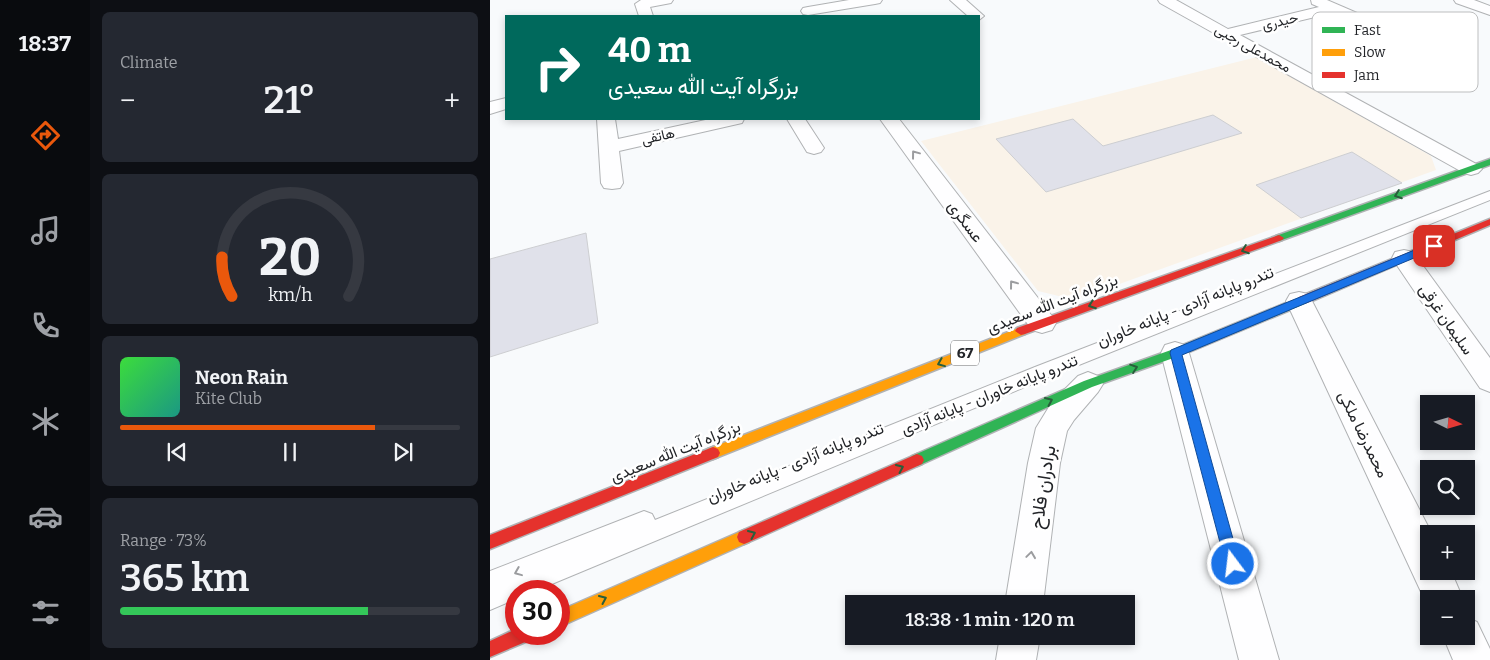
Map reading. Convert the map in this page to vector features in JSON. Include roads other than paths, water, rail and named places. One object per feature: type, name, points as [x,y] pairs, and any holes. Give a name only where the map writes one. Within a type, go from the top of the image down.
[{"type":"highway","name":"بزرگراه آیت الله سعیدی","points":[[490,542],[1042,322],[1490,162]]},
{"type":"highway","points":[[570,614],[1088,384],[1176,353],[1490,222]]},
{"type":"highway","points":[[490,649],[505,642]]},
{"type":"street","points":[[644,10],[662,0],[666,0]]},
{"type":"street","points":[[806,9],[875,0]]},
{"type":"street","points":[[958,0],[975,15]]},
{"type":"street","name":"محمدعلی رجبی","points":[[1165,0],[1312,81]]},
{"type":"street","name":"حیدری","points":[[1315,0],[1343,12]]},
{"type":"street","points":[[1461,0],[1490,11]]},
{"type":"street","name":"حیدری","points":[[1317,12],[1334,8]]},
{"type":"street","name":"حیدری","points":[[1226,34],[1312,13]]},
{"type":"street","name":"محمدعلی رجبی","points":[[1331,92],[1471,169]]},
{"type":"street","points":[[490,108],[505,104]]},
{"type":"street","points":[[606,120],[612,183]]},
{"type":"street","name":"هاتفی","points":[[609,147],[730,120]]},
{"type":"street","points":[[797,120],[814,148]]},
{"type":"street","name":"عسگری","points":[[890,120],[1042,322]]},
{"type":"street","name":"سلیمان غرقی","points":[[1404,258],[1490,380]]},
{"type":"street","name":"محمدرضا ملکی","points":[[1299,301],[1420,549]]},
{"type":"street","points":[[1176,353],[1259,660]]},
{"type":"street","name":"برادران فلاح","points":[[1025,595],[1044,463],[1052,428],[1063,411],[1088,384]]},
{"type":"street","points":[[1016,660],[1018,645]]},
{"type":"street","points":[[1466,645],[1474,660]]},
{"type":"lane","name":"تندرو پایانه آزادی - پایانه خاوران","points":[[490,583],[1490,184]]},
{"type":"lane","name":"تندرو پایانه خاوران - پایانه آزادی","points":[[490,598],[1042,372],[1490,195]]}]
